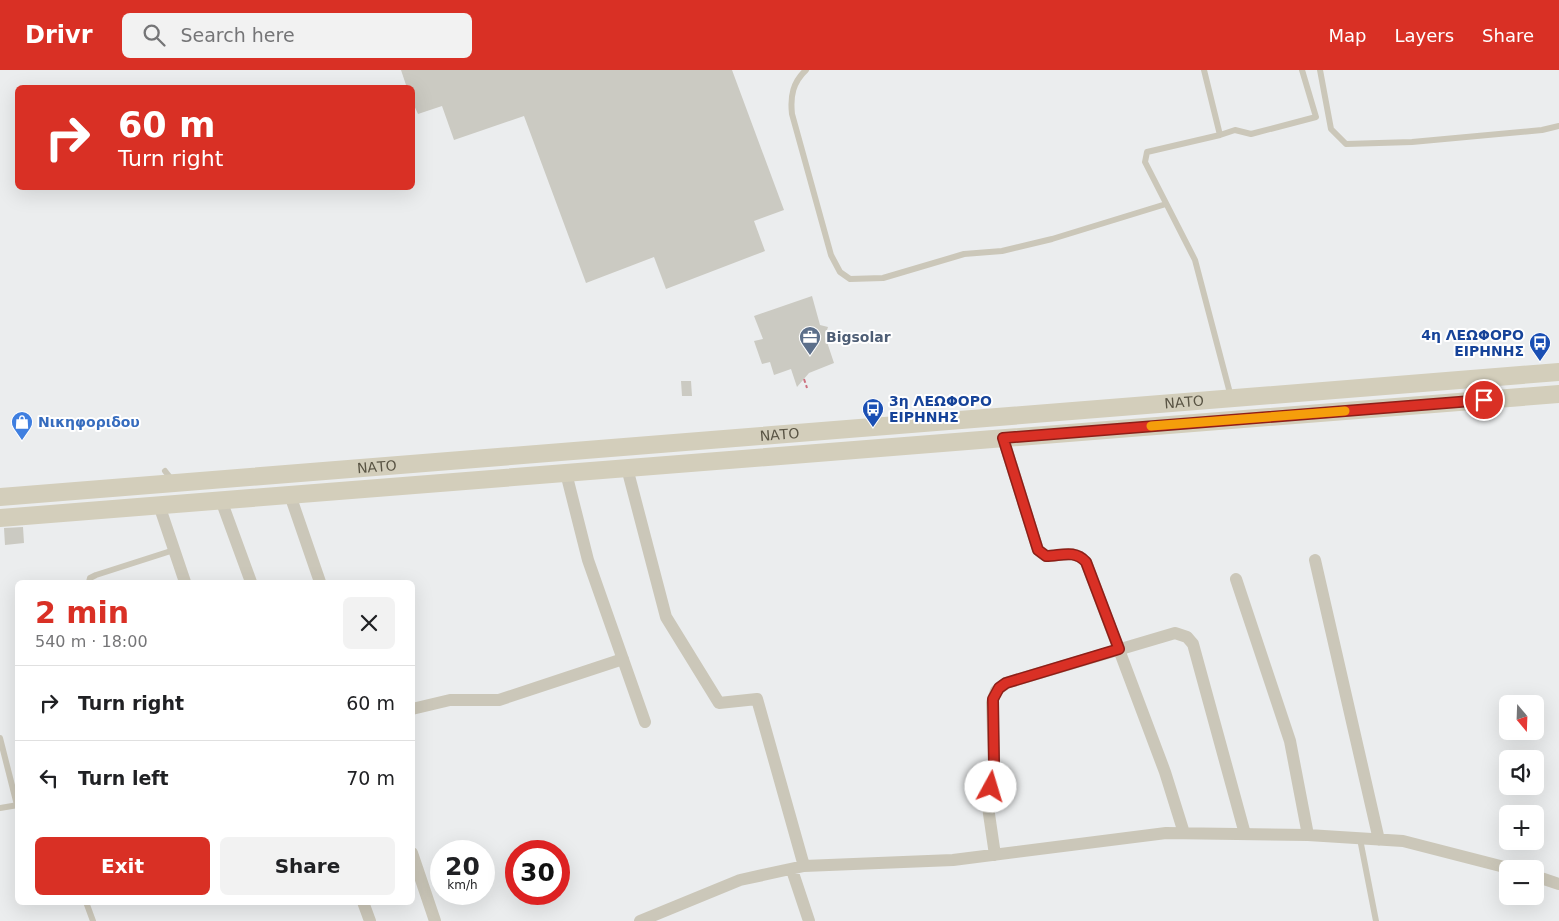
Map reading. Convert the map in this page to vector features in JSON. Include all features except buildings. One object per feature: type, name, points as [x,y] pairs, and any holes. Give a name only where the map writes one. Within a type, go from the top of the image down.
[{"type":"main road","name":"ΝΑΤΟ","points":[[0,497],[170,477],[1559,372]]},
{"type":"main road","name":"ΝΑΤΟ","points":[[0,518],[1559,394]]},
{"type":"street","points":[[1003,438],[1038,550],[1046,556],[1071,553],[1080,555],[1086,562],[1166,772],[1184,833]]},
{"type":"street","points":[[627,468],[666,618],[719,703],[757,699],[809,921]]},
{"type":"street","points":[[566,473],[588,560],[645,722]]},
{"type":"street","points":[[290,495],[319,580]]},
{"type":"street","points":[[221,500],[250,580]]},
{"type":"street","points":[[159,506],[184,580]]},
{"type":"street","points":[[1315,560],[1379,840]]},
{"type":"street","points":[[1236,579],[1290,741],[1308,836]]},
{"type":"street","points":[[995,855],[988,807],[994,762],[992,703],[996,691],[1006,683],[1175,633],[1184,635],[1190,640],[1245,834]]},
{"type":"street","points":[[415,708],[450,700],[498,700],[623,659]]},
{"type":"street","points":[[640,921],[740,880],[798,868],[953,860],[1166,833],[1308,836],[1403,841],[1499,866]]},
{"type":"street","points":[[415,862],[435,921]]},
{"type":"street","points":[[1544,879],[1559,884]]},
{"type":"street","points":[[364,905],[370,921]]},
{"type":"lane","points":[[806,70],[799,77],[790,97],[792,114],[831,255],[840,272],[850,279],[884,278],[964,254],[1002,251],[1052,239],[1166,204]]},
{"type":"lane","points":[[1204,70],[1220,134]]},
{"type":"lane","points":[[1231,398],[1195,260],[1145,162],[1148,152],[1235,130],[1251,134],[1316,117],[1302,70]]},
{"type":"lane","points":[[1320,70],[1331,129],[1346,144],[1412,142],[1542,130],[1559,126]]},
{"type":"lane","points":[[90,580],[96,575],[174,550]]},
{"type":"lane","points":[[0,738],[15,796]]},
{"type":"lane","points":[[0,808],[15,804]]},
{"type":"lane","points":[[1360,839],[1376,921]]},
{"type":"lane","points":[[87,905],[93,921]]},
{"type":"path","points":[[804,379],[807,388]]},
{"type":"slow traffic","points":[[1151,426],[1345,411]]},
{"type":"place","name":"Bigsolar","points":[[810,356]]},
{"type":"place","name":"4η ΛΕΩΦΟΡΟ ΕΙΡΗΝΗΣ","points":[[1540,362]]},
{"type":"place","name":"3η ΛΕΩΦΟΡΟ ΕΙΡΗΝΗΣ","points":[[873,428]]},
{"type":"place","name":"Νικηφοριδου","points":[[22,441]]},
{"type":"route","points":[[991,787],[994,762],[992,703],[996,691],[1006,683],[1119,649],[1086,562],[1080,555],[1071,553],[1046,556],[1038,550],[1003,438],[1484,400]]}]
